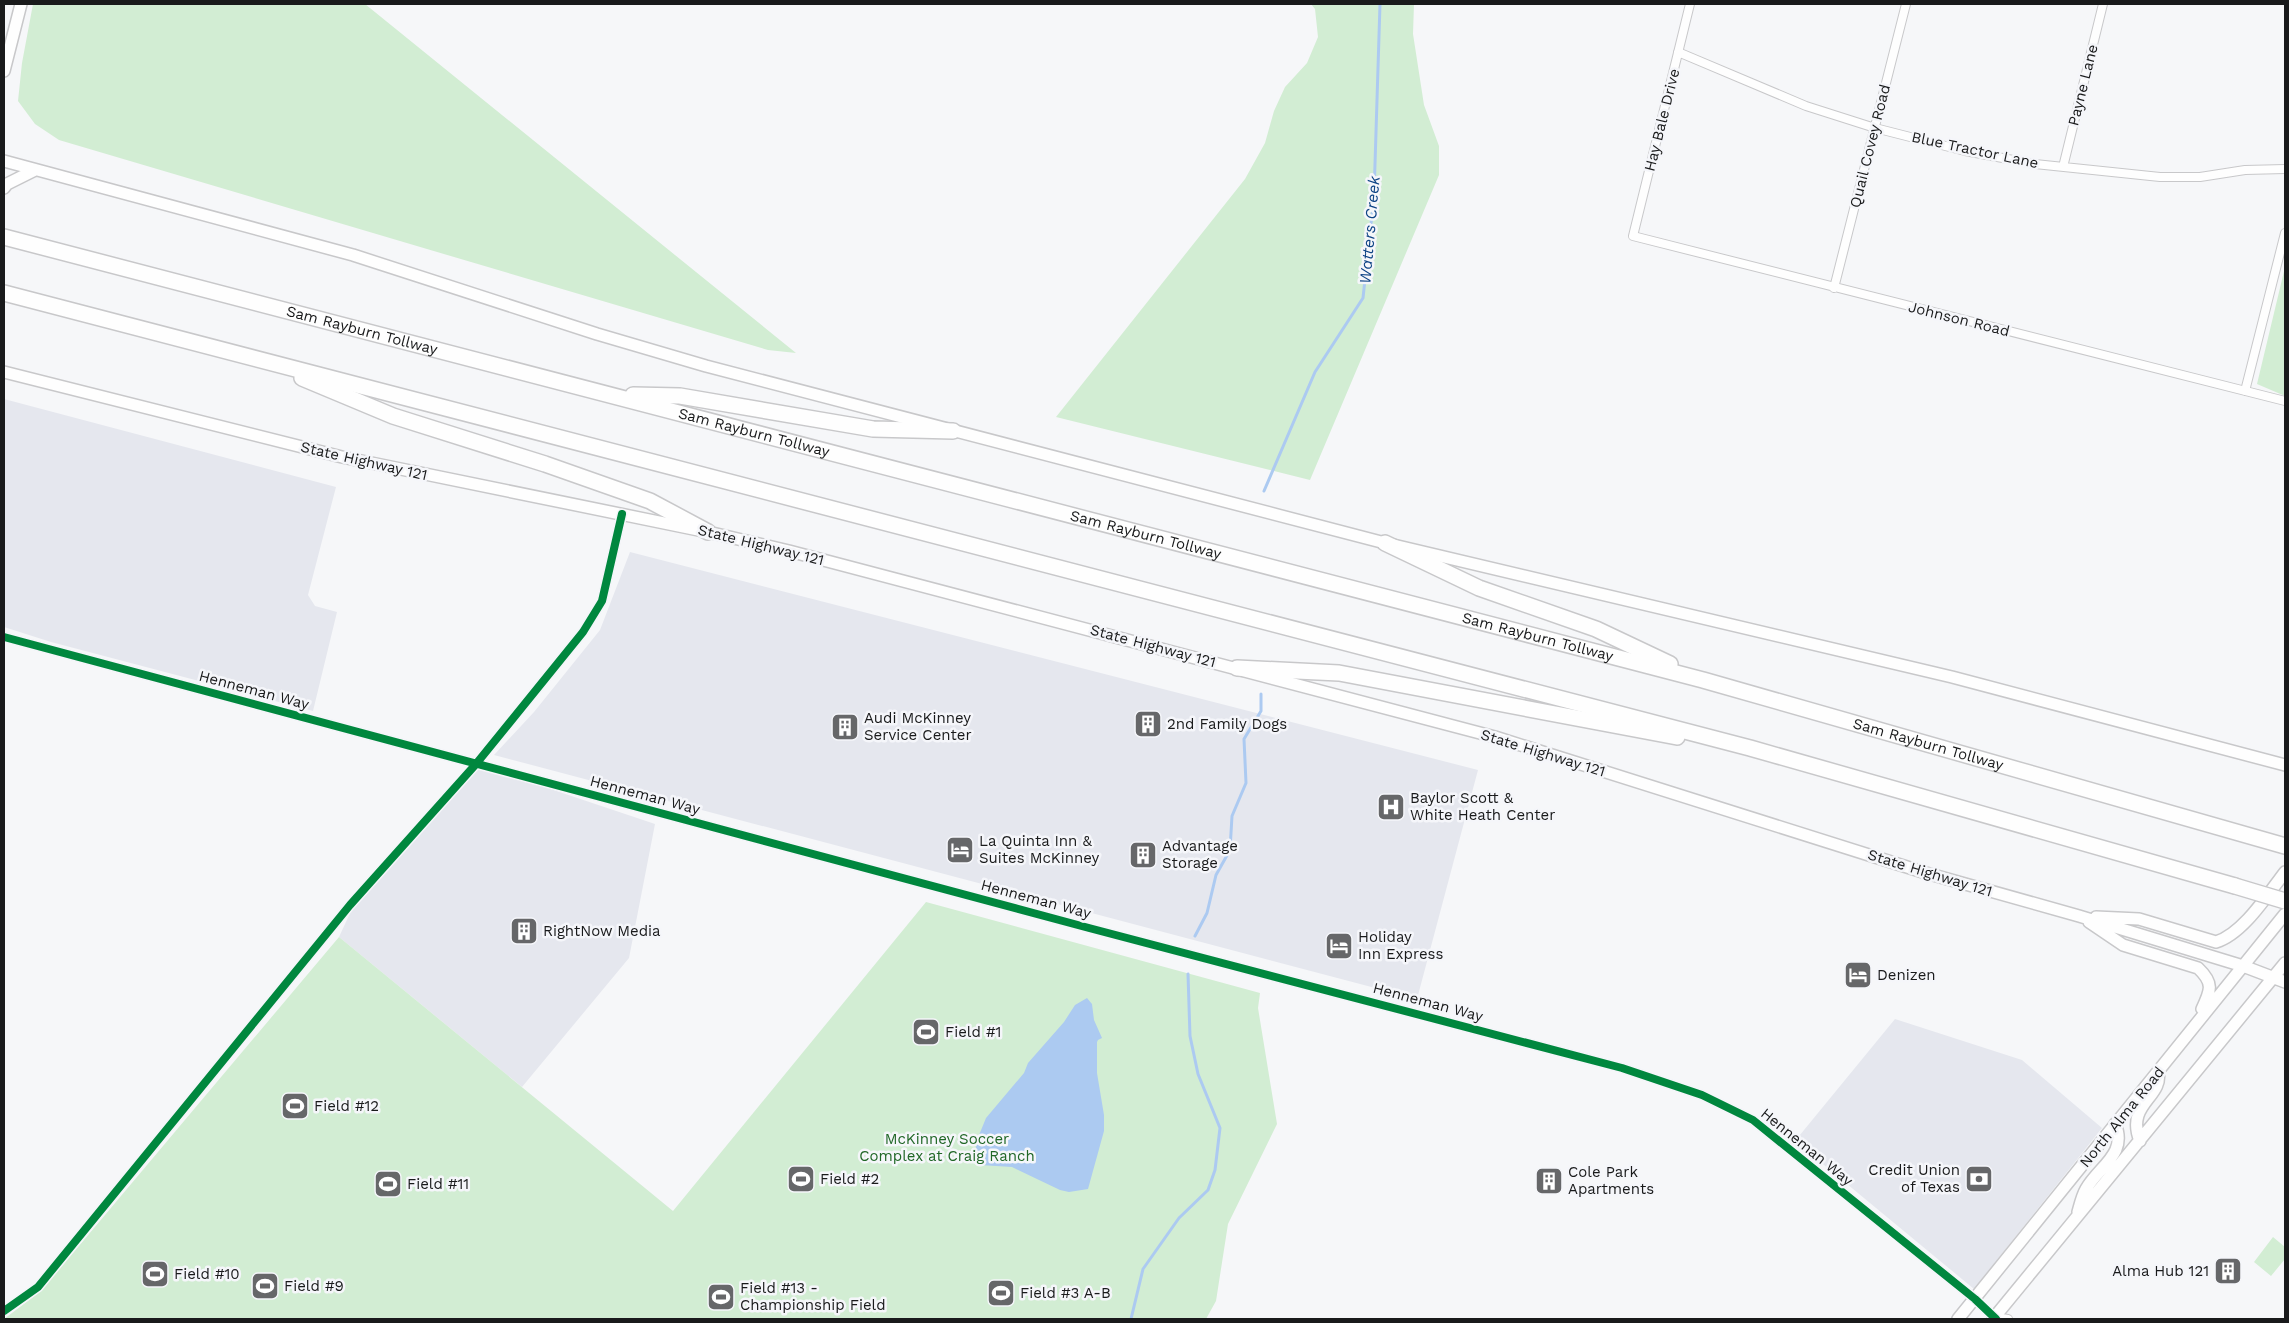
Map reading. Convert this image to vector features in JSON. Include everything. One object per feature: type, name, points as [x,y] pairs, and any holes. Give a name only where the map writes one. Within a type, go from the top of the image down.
[{"type":"highway","name":"Sam Rayburn Tollway","points":[[8,238],[1703,680],[2279,844]]},
{"type":"highway","points":[[4,292],[1750,748],[2285,901]]},
{"type":"highway","points":[[249,357],[393,416],[545,464],[650,501],[708,532]]},
{"type":"highway","points":[[611,395],[680,396],[873,429],[953,431]]},
{"type":"highway","points":[[1386,543],[1479,588],[1596,629],[1703,680]]},
{"type":"highway","points":[[1237,668],[1339,674],[1642,732],[1750,748]]},
{"type":"main road","points":[[4,71],[21,4]]},
{"type":"main road","points":[[4,161],[353,255],[597,334],[706,366],[1386,543],[1952,677],[2285,765]]},
{"type":"main road","points":[[4,188],[7,184],[35,170]]},
{"type":"main road","name":"State Highway 121","points":[[4,372],[342,457],[708,532],[789,551],[1237,668],[1495,737],[1917,870],[2079,916],[2243,966],[2285,982]]},
{"type":"main road","points":[[2079,916],[2139,919],[2216,942],[2225,940],[2237,931],[2285,872]]},
{"type":"main road","name":"North Alma Road","points":[[1958,1319],[2285,914]]},
{"type":"main road","points":[[2079,916],[2123,945],[2198,968],[2206,975],[2210,984],[2210,994],[2194,1026]]},
{"type":"main road","name":"North Alma Road","points":[[1995,1318],[2285,963]]},
{"type":"main road","points":[[2140,1141],[2136,1117],[2157,1086],[2160,1078],[2158,1071]]},
{"type":"main road","points":[[2074,1221],[2086,1189],[2115,1153],[2120,1140],[2115,1124]]},
{"type":"street","name":"Hay Bale Drive","points":[[1633,236],[1690,4]]},
{"type":"street","name":"Quail Covey Road","points":[[1834,288],[1906,4]]},
{"type":"street","name":"Payne Lane","points":[[2063,167],[2103,4]]},
{"type":"street","name":"Blue Tractor Lane","points":[[1678,52],[1777,95],[1875,128],[1965,151],[2063,167],[2178,177],[2200,177],[2245,170],[2285,169]]},
{"type":"street","points":[[2245,391],[2285,233]]},
{"type":"street","name":"Johnson Road","points":[[1633,236],[2285,401]]},
{"type":"street","points":[[4,1311],[38,1287],[350,905],[476,764],[583,632],[602,601],[622,514]]},
{"type":"street","name":"Henneman Way","points":[[4,637],[1622,1068],[1702,1095],[1753,1120],[1995,1318]]},
{"type":"street","points":[[1995,1318],[2008,1319]]},
{"type":"shaded area","points":[[4,399],[336,487],[308,595],[315,606],[337,612],[313,711],[51,642],[4,627]]},
{"type":"shaded area","points":[[630,552],[1478,770],[1417,999],[494,755],[534,712],[600,630]]},
{"type":"shaded area","points":[[476,764],[655,824],[629,958],[522,1087],[339,937],[358,896]]},
{"type":"shaded area","points":[[1895,1019],[2022,1060],[2102,1128],[1974,1289],[1795,1141]]},
{"type":"green space","points":[[33,4],[365,4],[796,353],[768,350],[59,140],[35,124],[18,101],[22,63]]},
{"type":"green space","points":[[1311,4],[1414,4],[1413,34],[1424,105],[1439,146],[1439,175],[1310,480],[1056,417],[1245,179],[1265,143],[1274,111],[1285,87],[1307,63],[1318,37],[1315,9]]},
{"type":"green space","points":[[2285,267],[2285,396],[2257,384]]},
{"type":"green space","name":"McKinney Soccer Complex at Craig Ranch","points":[[926,902],[1260,993],[1258,1008],[1277,1124],[1228,1224],[1216,1301],[1206,1319],[4,1319],[41,1291],[339,937],[673,1211]]},
{"type":"green space","points":[[2273,1237],[2285,1247],[2285,1259],[2271,1276],[2254,1262]]},
{"type":"water","points":[[1087,998],[1092,1004],[1094,1020],[1102,1038],[1097,1042],[1097,1073],[1104,1115],[1104,1131],[1088,1189],[1069,1192],[1060,1190],[1012,1167],[980,1165],[974,1162],[977,1140],[986,1118],[1024,1073],[1028,1063],[1064,1022],[1075,1005]]},
{"type":"waterway","name":"Watters Creek","points":[[1264,491],[1315,372],[1363,298],[1374,196],[1380,4]]},
{"type":"waterway","name":"Watters Creek","points":[[1195,936],[1207,913],[1216,875],[1230,850],[1232,816],[1246,783],[1244,739],[1261,711],[1261,694]]},
{"type":"waterway","name":"Watters Creek","points":[[1131,1319],[1143,1269],[1179,1218],[1208,1190],[1215,1170],[1220,1128],[1198,1074],[1190,1036],[1188,974]]},
{"type":"cycle path","points":[[4,1311],[38,1287],[350,905],[476,764],[583,632],[602,601],[622,514]]},
{"type":"cycle path","points":[[4,637],[1089,928],[1622,1068],[1702,1095],[1753,1120],[1975,1299],[1996,1319]]},
{"type":"place","name":"2nd Family Dogs","points":[[1148,724]]},
{"type":"place","name":"Audi McKinney Service Center","points":[[845,727]]},
{"type":"place","name":"Baylor Scott & White Heath Center","points":[[1391,807]]},
{"type":"place","name":"La Quinta Inn & Suites McKinney","points":[[960,850]]},
{"type":"place","name":"Advantage Storage","points":[[1143,855]]},
{"type":"place","name":"RightNow Media","points":[[524,931]]},
{"type":"place","name":"Holiday Inn Express","points":[[1339,946]]},
{"type":"place","name":"Denizen","points":[[1858,975]]},
{"type":"place","name":"Field #1","points":[[926,1032]]},
{"type":"place","name":"Field #12","points":[[295,1106]]},
{"type":"place","name":"Field #2","points":[[801,1179]]},
{"type":"place","name":"Credit Union of Texas","points":[[1979,1179]]},
{"type":"place","name":"Cole Park Apartments","points":[[1549,1181]]},
{"type":"place","name":"Field #11","points":[[388,1184]]},
{"type":"place","name":"Alma Hub 121","points":[[2228,1271]]},
{"type":"place","name":"Field #10","points":[[155,1274]]},
{"type":"place","name":"Field #9","points":[[265,1286]]},
{"type":"place","name":"Field #3 A-B","points":[[1001,1293]]},
{"type":"place","name":"Field #13 - Championship Field","points":[[721,1297]]}]
